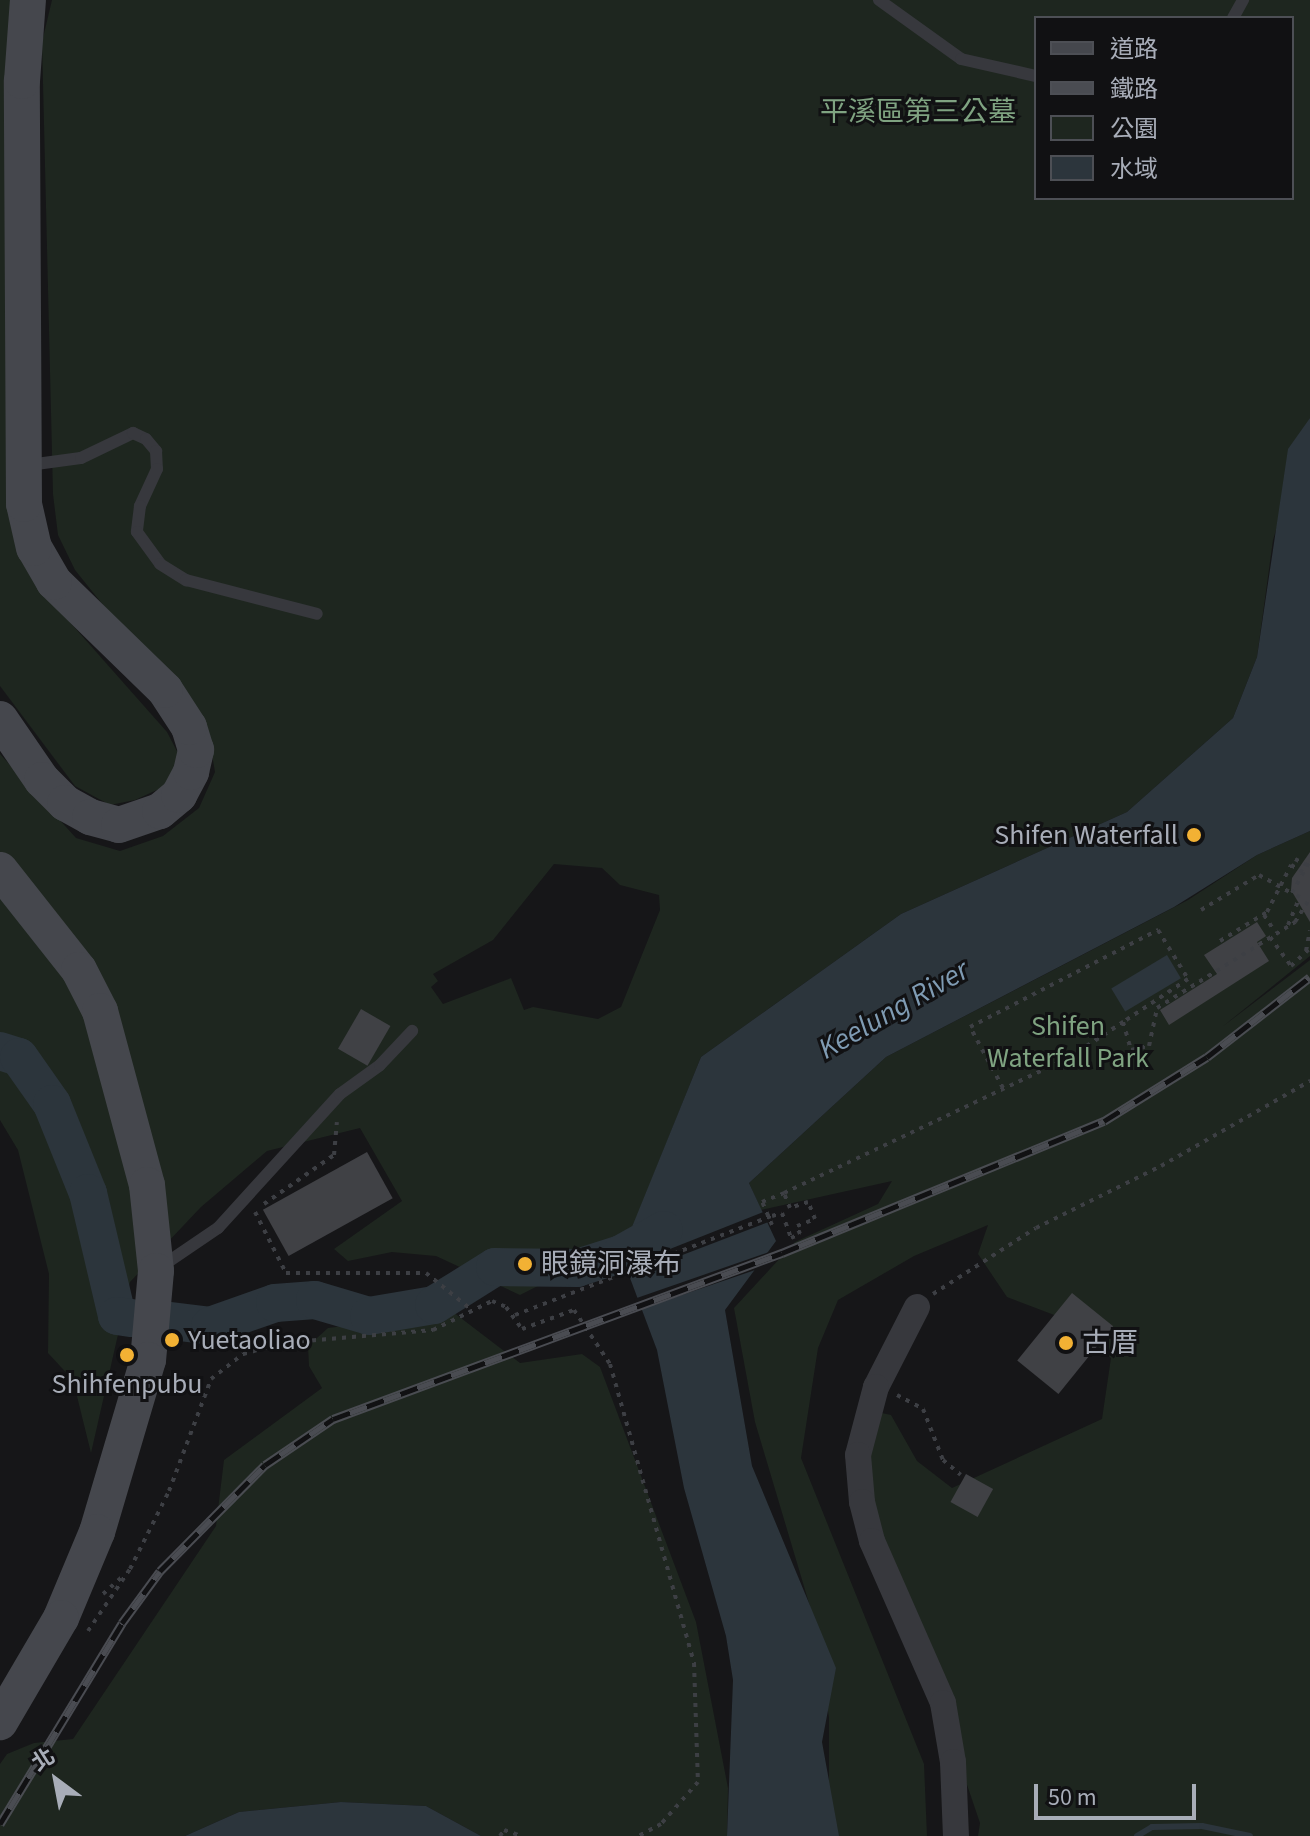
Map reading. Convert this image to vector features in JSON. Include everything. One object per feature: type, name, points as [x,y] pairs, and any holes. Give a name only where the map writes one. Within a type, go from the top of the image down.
[{"type":"main road","points":[[0,719],[42,780],[65,803],[90,817],[119,825],[160,811],[179,795],[191,772],[196,750],[189,727],[165,690],[107,639],[54,582],[34,548],[22,466],[22,81],[28,0]]},
{"type":"main road","points":[[0,870],[79,970],[100,1011],[147,1185],[156,1271],[148,1360],[97,1532],[61,1618],[3,1707]]},
{"type":"street","points":[[917,1307],[876,1387],[858,1455],[862,1502],[872,1541],[943,1703],[953,1762],[956,1836]]},
{"type":"lane","points":[[879,0],[961,59],[1034,76]]},
{"type":"lane","points":[[22,466],[81,458],[133,433],[156,451],[157,469],[140,506],[137,532],[160,564],[186,580],[317,614]]},
{"type":"lane","points":[[156,1271],[218,1228],[340,1094],[380,1065],[412,1031]]},
{"type":"path","points":[[1292,893],[1309,867],[1295,859]]},
{"type":"path","points":[[1220,941],[1264,915],[1291,865],[1303,872]]},
{"type":"path","points":[[1201,910],[1259,875],[1300,897],[1285,922],[1288,926]]},
{"type":"path","points":[[1123,1022],[1131,1050],[1149,1046],[1157,1008],[1288,926],[1310,898]]},
{"type":"path","points":[[1264,915],[1276,933]]},
{"type":"path","points":[[772,1225],[762,1202],[1070,1057],[1188,979],[1158,930],[970,1027],[1003,1088]]},
{"type":"path","points":[[1270,937],[1291,966],[1308,950],[1310,930]]},
{"type":"path","points":[[917,1307],[996,1253],[1310,1081]]},
{"type":"path","points":[[340,1094],[334,1155],[254,1210],[286,1273],[397,1271],[435,1278],[473,1311]]},
{"type":"path","points":[[515,1315],[782,1213],[791,1238],[800,1234],[797,1226],[815,1219],[808,1202],[790,1208],[784,1193]]},
{"type":"path","points":[[87,1633],[143,1543],[211,1379],[243,1354],[282,1343],[433,1330],[500,1301],[515,1315],[522,1329],[574,1310],[610,1364],[694,1663],[698,1782],[661,1824],[638,1836]]},
{"type":"path","points":[[876,1387],[923,1409],[943,1460],[961,1475]]},
{"type":"path","points":[[500,1836],[504,1830],[521,1836]]},
{"type":"green space","points":[[0,0],[10,0],[15,502],[52,602],[167,732],[180,757],[170,784],[135,800],[110,805],[75,786],[0,686]]},
{"type":"green space","name":"平溪區第三公墓","points":[[52,0],[1310,0],[1310,418],[1273,540],[1257,657],[1233,718],[1127,812],[901,914],[701,1057],[627,1241],[520,1295],[436,1256],[392,1252],[348,1261],[334,1249],[402,1201],[360,1128],[267,1151],[201,1207],[130,1282],[91,1453],[73,1380],[48,1353],[49,1274],[18,1150],[0,1120],[0,754],[76,838],[120,851],[163,836],[199,808],[215,772],[209,737],[75,570],[58,535],[53,494],[42,42]],"holes":[[[554,864],[602,868],[620,885],[659,895],[660,910],[621,1007],[598,1019],[533,1007],[524,1010],[511,978],[443,1004],[431,987],[438,981],[433,974],[493,940]]]},
{"type":"green space","name":"Shifen Waterfall Park","points":[[1310,831],[1310,956],[1222,1027],[1310,960],[1310,1836],[978,1836],[980,1823],[943,1714],[873,1570],[858,1408],[891,1415],[917,1461],[952,1488],[1102,1419],[1111,1358],[1070,1321],[1007,1297],[978,1254],[988,1225],[914,1256],[838,1300],[818,1348],[801,1458],[924,1764],[927,1836],[821,1836],[829,1782],[829,1718],[817,1630],[755,1422],[734,1308],[795,1242],[878,1204],[892,1181],[761,1210],[749,1183],[886,1057],[1188,900],[1257,855]]},
{"type":"green space","points":[[453,1312],[520,1363],[582,1354],[600,1367],[696,1622],[728,1788],[727,1836],[481,1836],[426,1806],[341,1802],[239,1812],[185,1836],[0,1836],[0,1764],[7,1754],[34,1743],[73,1739],[216,1526],[224,1460],[322,1388],[309,1366],[308,1346],[328,1328]]},
{"type":"water","name":"Keelung River","points":[[1310,418],[1310,831],[1257,855],[1174,907],[886,1057],[749,1183],[776,1241],[725,1310],[752,1466],[836,1668],[822,1742],[839,1836],[727,1836],[733,1680],[726,1636],[684,1488],[657,1350],[621,1254],[701,1057],[901,914],[1127,812],[1233,718],[1257,657],[1288,449]]},
{"type":"water","points":[[1167,955],[1181,978],[1125,1012],[1111,988]]},
{"type":"water","points":[[341,1802],[426,1806],[481,1836],[185,1836],[239,1812]]},
{"type":"pier","points":[[766,1211],[771,1221],[625,1277],[622,1268]]},
{"type":"pier","points":[[775,1250],[761,1268],[638,1310],[634,1299]]},
{"type":"building","points":[[1310,852],[1310,922],[1291,890],[1292,878]]},
{"type":"building","points":[[1257,922],[1266,936],[1257,942],[1269,961],[1169,1025],[1160,1010],[1217,974],[1204,955]]},
{"type":"building","points":[[361,1009],[390,1026],[367,1066],[338,1049]]},
{"type":"building","points":[[367,1152],[393,1198],[289,1256],[263,1210]]},
{"type":"building","name":"古厝","points":[[1072,1293],[1113,1326],[1058,1394],[1017,1361]]},
{"type":"building","points":[[966,1474],[993,1489],[978,1517],[950,1502]]},
{"type":"waterway","points":[[0,1051],[19,1057],[52,1104],[88,1193],[117,1316],[132,1318]]},
{"type":"waterway","points":[[171,1321],[210,1326],[275,1303],[315,1300],[369,1316],[434,1305],[495,1267],[577,1268],[621,1254],[664,1230]]},
{"type":"waterway","points":[[1137,1836],[1152,1827],[1202,1826],[1250,1836]]},
{"type":"railway","points":[[0,1824],[122,1623],[160,1571],[265,1465],[333,1419],[782,1253],[1104,1121],[1207,1057],[1310,977]]},
{"type":"place","name":"Shifen Waterfall","points":[[1194,835]]},
{"type":"place","name":"眼鏡洞瀑布","points":[[525,1264]]},
{"type":"place","name":"Yuetaoliao","points":[[172,1340]]},
{"type":"place","name":"古厝","points":[[1066,1343]]},
{"type":"place","name":"Shihfenpubu","points":[[127,1355]]}]
